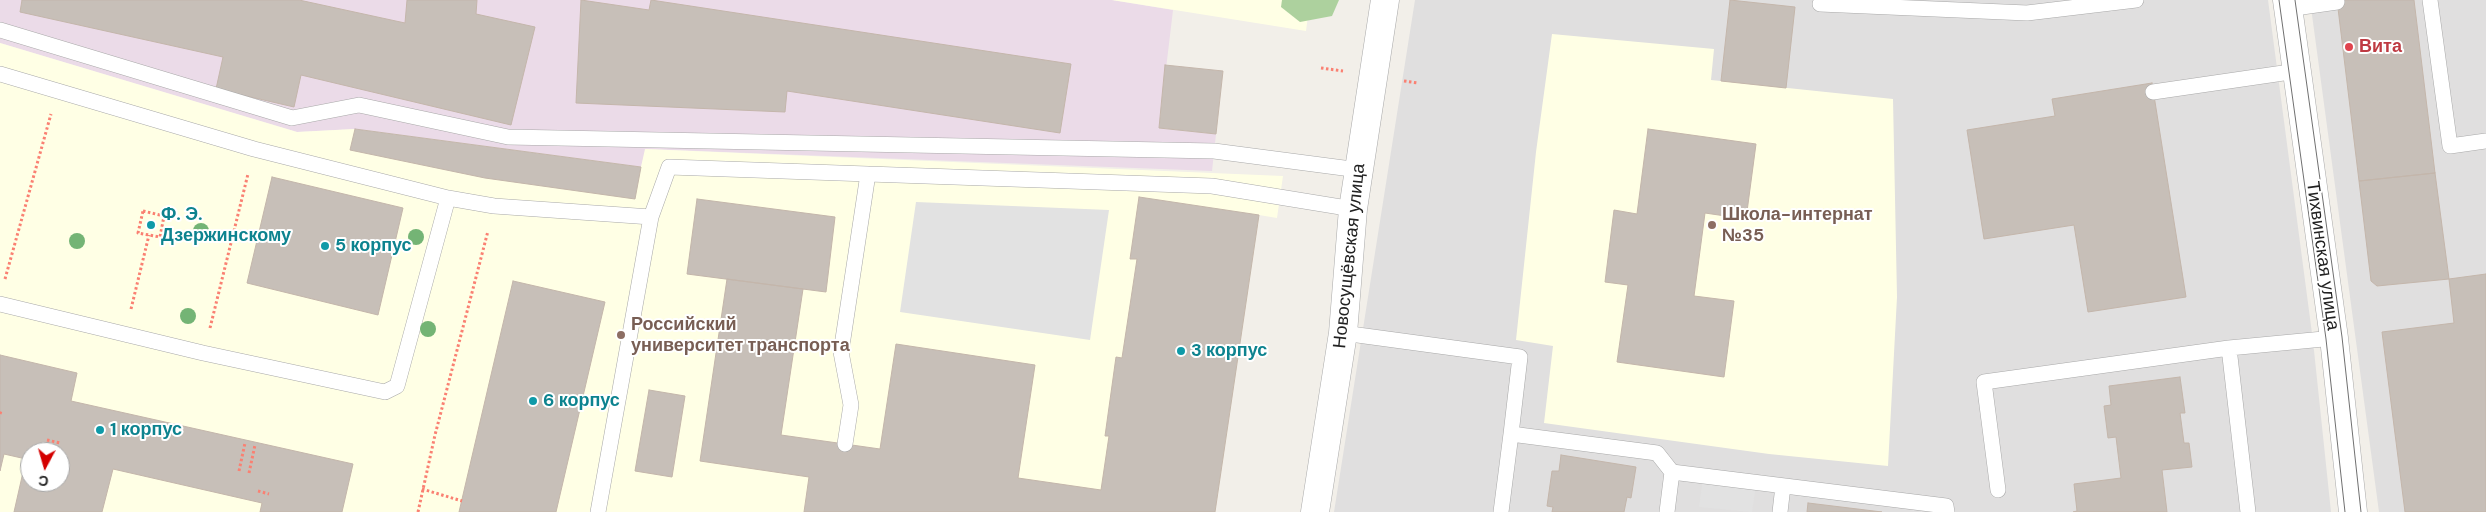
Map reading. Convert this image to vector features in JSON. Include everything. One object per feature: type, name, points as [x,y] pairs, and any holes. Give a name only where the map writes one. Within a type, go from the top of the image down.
[{"type":"street","name":"Новосущёвская улица","points":[[1315,512],[1343,333],[1353,209],[1385,0]]},
{"type":"street","name":"Тихвинская улица","points":[[2287,4],[2334,338],[2354,512]]},
{"type":"lane","points":[[1820,4],[2026,7],[2136,0]]},
{"type":"lane","points":[[2430,0],[2450,146],[2486,141]]},
{"type":"lane","points":[[2287,4],[2337,2]]},
{"type":"lane","points":[[0,30],[292,118],[359,105],[508,137],[1214,151],[1359,170]]},
{"type":"lane","points":[[2153,92],[2297,71]]},
{"type":"lane","points":[[0,74],[254,149],[448,198],[494,206],[650,217]]},
{"type":"lane","points":[[598,512],[650,217],[669,167],[1212,186],[1353,209]]},
{"type":"lane","points":[[845,444],[851,405],[840,352],[868,174]]},
{"type":"lane","points":[[0,304],[376,392],[393,390],[397,386],[448,198]]},
{"type":"lane","points":[[1343,333],[1520,357],[1500,512]]},
{"type":"lane","points":[[1998,490],[1984,382],[2229,348],[2334,338]]},
{"type":"lane","points":[[2229,348],[2248,512]]},
{"type":"lane","points":[[1511,434],[1657,453],[1672,472],[1946,506],[1946,512]]},
{"type":"lane","points":[[1666,512],[1672,472]]},
{"type":"lane","points":[[1780,512],[1783,486]]},
{"type":"path","points":[[1321,68],[1351,73]]},
{"type":"path","points":[[1403,80],[1418,83]]},
{"type":"path","points":[[5,280],[57,92]]},
{"type":"path","points":[[203,353],[254,149]]},
{"type":"path","points":[[418,512],[422,489],[494,206]]},
{"type":"path","points":[[143,211],[164,216],[160,237],[149,235],[138,233],[143,211]]},
{"type":"path","points":[[125,334],[149,235]]},
{"type":"path","points":[[47,440],[56,442]]},
{"type":"path","points":[[245,443],[239,471],[243,452],[245,443]]},
{"type":"path","points":[[249,473],[255,445]]},
{"type":"path","points":[[422,489],[462,500]]},
{"type":"path","points":[[258,491],[269,494]]},
{"type":"shaded area","points":[[0,0],[1112,0],[1173,10],[1159,128],[1216,134],[1212,171],[646,149],[641,167],[355,129],[297,132],[0,43]]},
{"type":"shaded area","points":[[1112,0],[1310,0],[1306,31]]},
{"type":"shaded area","points":[[1415,0],[2268,0],[2313,341],[2331,512],[1334,512]]},
{"type":"shaded area","points":[[2310,0],[2486,0],[2486,512],[2379,512]]},
{"type":"shaded area","name":"Школа-интернат №35","points":[[1552,34],[1714,49],[1711,80],[1893,99],[1897,297],[1888,466],[1769,454],[1544,423],[1553,346],[1516,340],[1536,152]]},
{"type":"shaded area","name":"Российский университет транспорта","points":[[0,43],[297,132],[355,129],[641,167],[645,149],[1283,176],[1277,218],[1259,215],[1215,512],[0,512]]},
{"type":"shaded area","points":[[916,202],[1109,210],[1090,340],[900,312]]},
{"type":"shaded area","points":[[1703,478],[1756,485],[1752,512],[1699,507]]},
{"type":"green space","points":[[1282,0],[1339,0],[1332,16],[1300,22],[1281,7]]},
{"type":"building","points":[[22,0],[299,0],[405,23],[407,0],[477,0],[476,14],[535,27],[511,125],[301,75],[294,107],[216,89],[223,57],[20,12]]},
{"type":"building","points":[[581,0],[649,10],[651,0],[1071,64],[1060,133],[787,91],[785,112],[576,103]]},
{"type":"building","points":[[1730,0],[1795,7],[1786,88],[1721,81]]},
{"type":"building","points":[[2337,0],[2414,0],[2435,173],[2359,181]]},
{"type":"building","points":[[1165,65],[1223,71],[1216,134],[1159,128]]},
{"type":"building","points":[[2152,83],[2186,297],[2088,312],[2074,225],[1984,239],[1967,130],[2055,116],[2052,99]]},
{"type":"building","points":[[355,129],[641,167],[635,199],[485,178],[350,150]]},
{"type":"building","points":[[1648,129],[1756,144],[1746,219],[1705,213],[1694,296],[1734,301],[1724,377],[1617,362],[1628,285],[1605,282],[1614,210],[1637,214]]},
{"type":"building","points":[[2435,173],[2449,279],[2377,286],[2371,281],[2359,181]]},
{"type":"building","name":"5 корпус","points":[[272,177],[403,208],[378,315],[247,283]]},
{"type":"building","name":"3 корпус","points":[[1139,197],[1259,215],[1215,512],[804,512],[809,477],[700,461],[727,279],[803,289],[781,435],[880,449],[896,344],[1035,365],[1018,478],[1101,490],[1109,436],[1105,436],[1116,357],[1122,358],[1137,259],[1130,259]]},
{"type":"building","points":[[697,199],[835,217],[826,292],[687,274]]},
{"type":"building","points":[[2486,274],[2486,512],[2405,512],[2382,332],[2454,323],[2449,279]]},
{"type":"building","name":"6 корпус","points":[[513,281],[605,302],[556,512],[459,512]]},
{"type":"building","name":"1 корпус","points":[[0,355],[77,373],[71,401],[353,464],[342,512],[260,512],[262,503],[113,469],[102,512],[14,512],[20,486],[20,492],[70,492],[70,442],[20,442],[20,458],[4,454],[0,471]]},
{"type":"building","points":[[2180,377],[2185,413],[2180,413],[2184,443],[2189,443],[2192,467],[2162,470],[2167,512],[2073,512],[2077,511],[2074,484],[2121,478],[2116,437],[2108,438],[2104,406],[2111,405],[2109,386]]},
{"type":"building","points":[[649,390],[685,396],[672,477],[635,471]]},
{"type":"building","points":[[1561,455],[1636,467],[1631,498],[1627,497],[1624,512],[1552,512],[1553,507],[1547,506],[1552,471],[1559,471]]},
{"type":"building","points":[[1808,503],[1882,512],[1807,512]]},
{"type":"tram line","points":[[2279,0],[2326,339],[2345,512]]},
{"type":"tram line","points":[[2295,0],[2342,337],[2361,512]]},
{"type":"place","name":"Вита","points":[[2349,47]]},
{"type":"place","name":"Ф. Э. Дзержинскому","points":[[151,225]]},
{"type":"place","name":"Школа-интернат №35","points":[[1712,225]]},
{"type":"place","name":"5 корпус","points":[[325,246]]},
{"type":"place","name":"Российский университет транспорта","points":[[621,335]]},
{"type":"place","name":"3 корпус","points":[[1181,351]]},
{"type":"place","name":"6 корпус","points":[[533,401]]},
{"type":"place","name":"1 корпус","points":[[100,430]]}]
